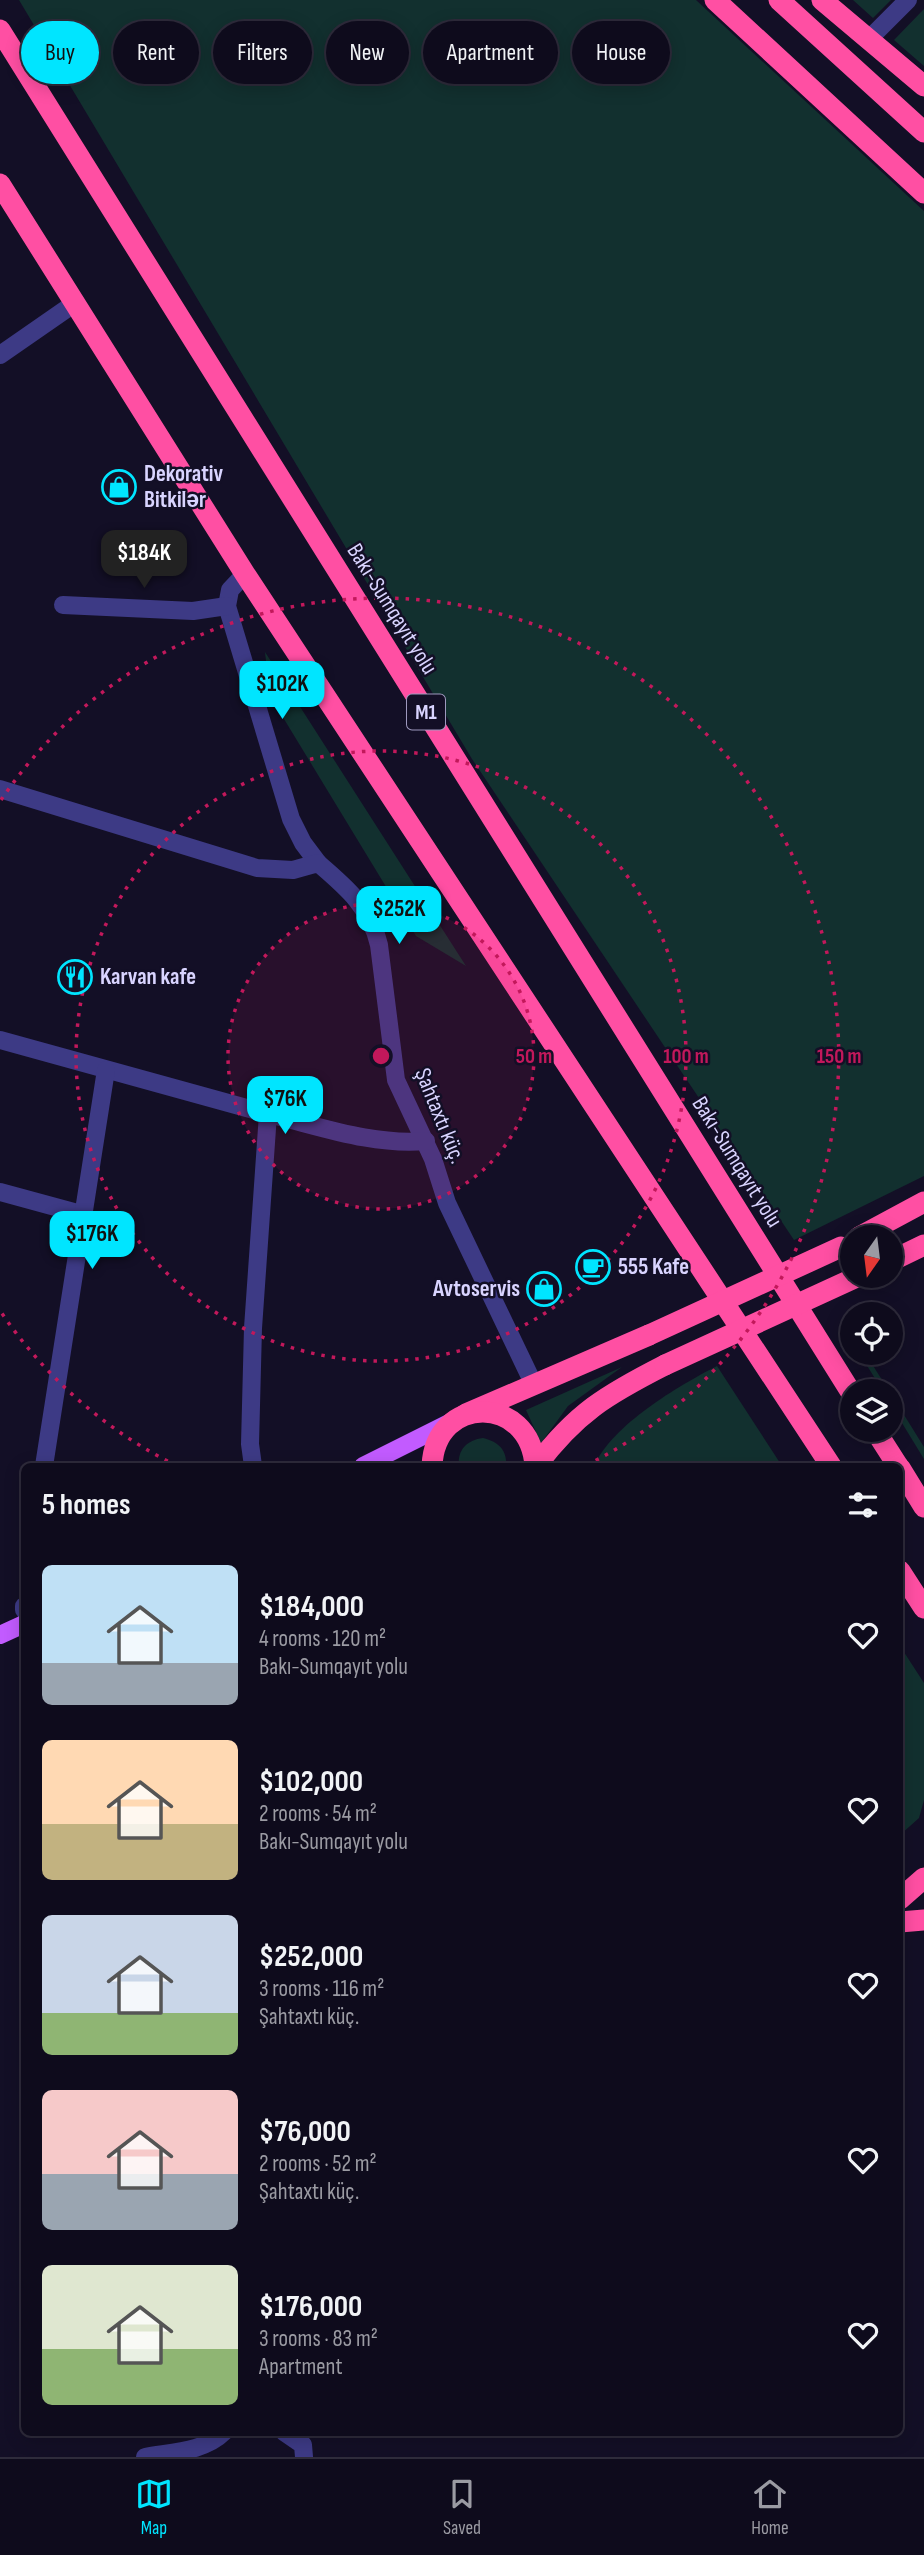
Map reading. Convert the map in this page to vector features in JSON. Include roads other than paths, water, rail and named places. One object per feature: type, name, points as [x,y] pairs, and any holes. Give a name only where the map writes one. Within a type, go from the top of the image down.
[{"type":"highway","points":[[715,0],[924,193]]},
{"type":"highway","points":[[779,0],[924,132]]},
{"type":"highway","points":[[822,0],[924,86]]},
{"type":"highway","name":"Bakı-Sumqayıt yolu","points":[[0,30],[843,1379]]},
{"type":"highway","points":[[850,66],[924,145]]},
{"type":"highway","points":[[0,184],[245,574],[829,1463]]},
{"type":"highway","points":[[882,1225],[924,1202]]},
{"type":"highway","points":[[903,1255],[924,1245]]},
{"type":"highway","points":[[433,1463],[438,1438],[462,1416],[649,1335],[840,1247]]},
{"type":"highway","points":[[538,1463],[567,1426],[584,1411],[665,1365],[840,1285]]},
{"type":"highway","points":[[462,1416],[483,1411],[500,1414],[515,1422],[527,1434],[534,1449],[536,1463]]},
{"type":"highway","points":[[883,1442],[896,1463]]},
{"type":"highway","points":[[903,1473],[924,1507]]},
{"type":"highway","points":[[903,1576],[924,1608]]},
{"type":"highway","points":[[903,1896],[924,1878]]},
{"type":"highway","points":[[903,1922],[924,1920]]},
{"type":"main road","points":[[369,1463],[462,1416]]},
{"type":"main road","points":[[0,1634],[21,1625]]},
{"type":"street","points":[[870,38],[908,0]]},
{"type":"street","points":[[0,355],[75,303]]},
{"type":"street","points":[[63,606],[193,611],[227,606],[230,590],[245,574]]},
{"type":"street","name":"Şahtaxtı küç.","points":[[227,606],[291,819],[303,843],[318,863],[354,895],[374,924],[396,1080],[426,1141],[447,1203],[534,1385]]},
{"type":"street","points":[[0,789],[257,868],[293,870],[318,863]]},
{"type":"street","points":[[0,1040],[268,1114],[377,1140],[402,1143],[426,1141]]},
{"type":"street","points":[[44,1463],[81,1214],[106,1070]]},
{"type":"street","points":[[253,1463],[250,1444],[253,1328],[268,1114]]},
{"type":"street","points":[[0,1192],[81,1214]]},
{"type":"street","points":[[145,2457],[201,2446],[220,2436]]},
{"type":"street","points":[[290,2436],[303,2445],[304,2457]]},
{"type":"place","name":"Dekorativ Bitkilər","points":[[119,487]]},
{"type":"place","name":"Karvan kafe","points":[[75,977]]},
{"type":"place","name":"555 Kafe","points":[[593,1267]]},
{"type":"place","name":"Avtoservis","points":[[544,1289]]}]
